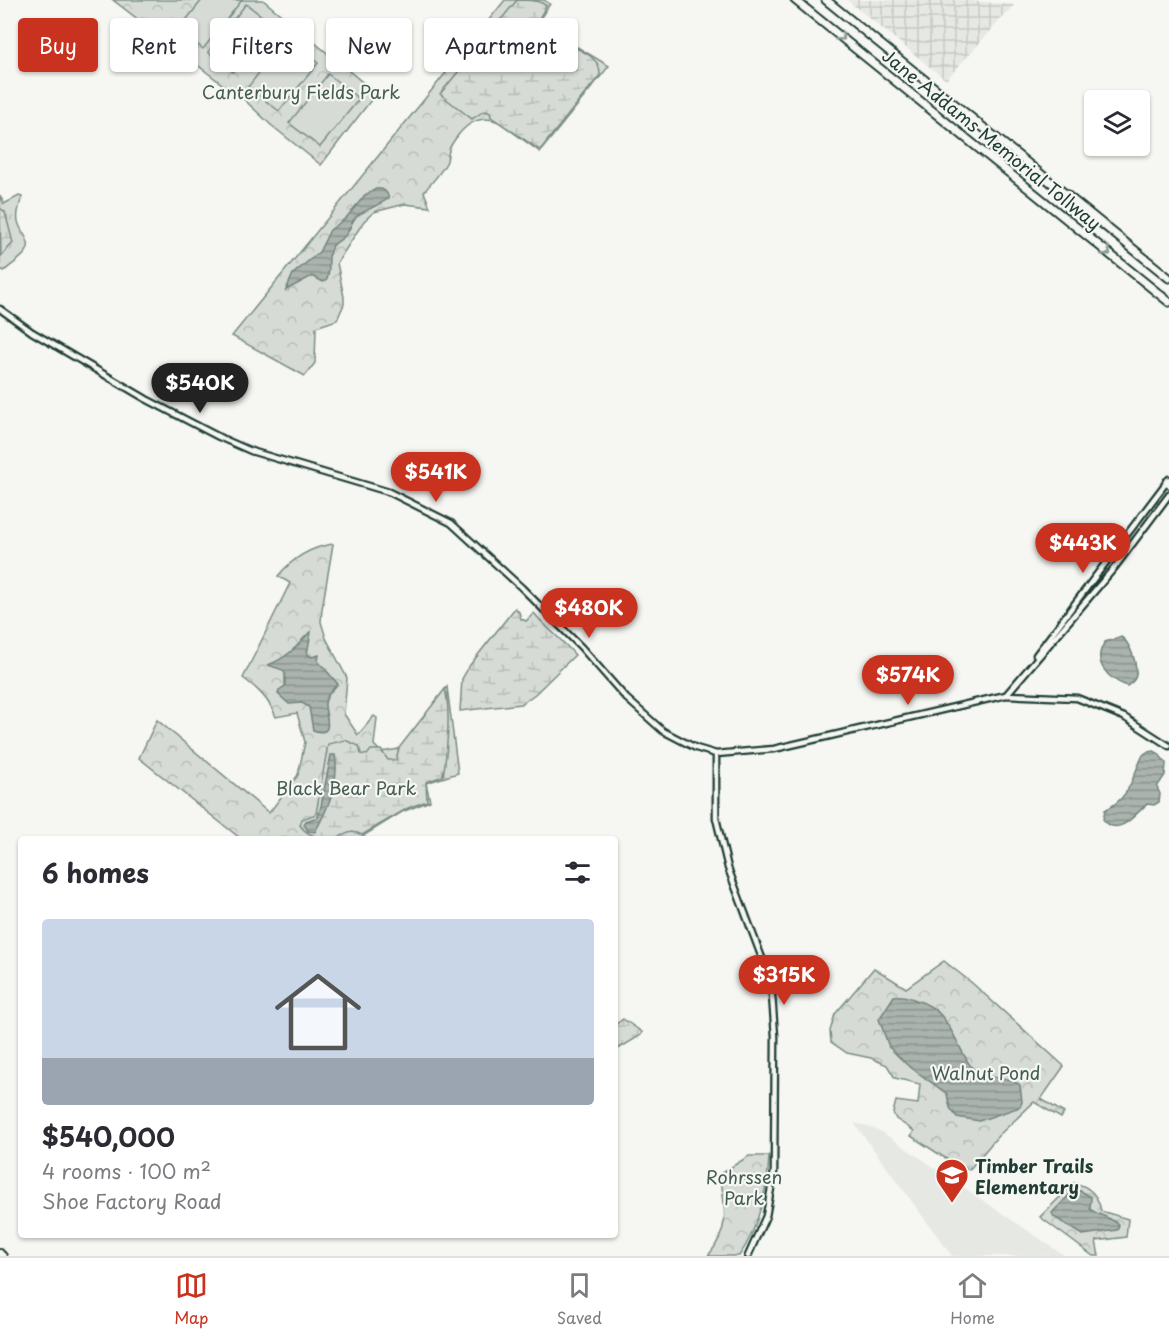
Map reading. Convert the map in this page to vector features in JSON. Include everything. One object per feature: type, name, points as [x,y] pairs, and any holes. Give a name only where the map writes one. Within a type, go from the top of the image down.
[{"type":"highway","name":"Jane Addams Memorial Tollway","points":[[795,0],[1169,302]]},
{"type":"highway","name":"Jane Addams Memorial Tollway","points":[[826,0],[1169,278]]},
{"type":"street","points":[[0,309],[52,344],[146,399],[219,437],[251,451],[389,492],[451,523],[522,588],[581,647],[626,698],[663,731],[696,748],[716,754],[774,749],[1006,695],[1077,698],[1124,717],[1169,746]]},
{"type":"street","points":[[1030,665],[1168,482]]},
{"type":"street","points":[[1006,695],[1115,567],[1169,495]]},
{"type":"street","points":[[716,754],[716,818],[728,868],[771,982],[775,1036],[774,1172],[766,1216],[748,1256]]},
{"type":"shaded area","points":[[847,0],[963,0],[1014,5],[946,80]]},
{"type":"shaded area","points":[[376,189],[384,190],[389,198],[357,216],[347,234],[332,247],[326,281],[323,282],[312,276],[286,290],[293,274],[319,252],[330,230],[346,218],[365,195]]},
{"type":"shaded area","points":[[311,632],[307,654],[312,657],[319,655],[318,661],[338,684],[326,698],[328,723],[325,731],[320,732],[313,730],[309,707],[302,703],[289,704],[278,694],[279,690],[285,686],[285,674],[283,670],[268,665],[287,654]]},
{"type":"shaded area","points":[[1121,637],[1130,648],[1136,670],[1135,678],[1127,686],[1108,674],[1101,663],[1100,656],[1105,642]]},
{"type":"shaded area","points":[[1154,751],[1166,763],[1165,775],[1157,787],[1160,794],[1159,802],[1154,805],[1147,804],[1120,826],[1109,825],[1103,819],[1105,810],[1114,805],[1125,793],[1143,755]]},
{"type":"shaded area","points":[[331,755],[335,755],[336,765],[332,795],[315,832],[308,831],[304,824],[318,817]]},
{"type":"shaded area","points":[[894,996],[911,998],[926,1004],[940,1014],[967,1061],[975,1070],[982,1075],[1010,1080],[1020,1085],[1022,1102],[1020,1107],[979,1121],[957,1117],[950,1108],[947,1094],[906,1064],[889,1047],[879,1019]]},
{"type":"shaded area","name":"Timber Trails Elementary","points":[[854,1123],[882,1132],[1065,1256],[952,1256]]},
{"type":"shaded area","points":[[1073,1191],[1081,1191],[1091,1197],[1090,1209],[1116,1222],[1119,1225],[1117,1230],[1083,1235],[1054,1217],[1052,1213]]},
{"type":"green space","name":"Canterbury Fields Park","points":[[113,0],[263,0],[285,18],[210,18],[210,72],[314,72],[314,42],[326,52],[326,72],[350,72],[375,95],[321,165],[271,125],[234,90],[226,87],[198,65],[198,18],[136,18]]},
{"type":"green space","points":[[202,0],[242,0],[228,18],[210,18],[210,40],[203,49],[198,45],[198,18],[188,18]]},
{"type":"green space","points":[[505,0],[544,0],[550,4],[540,18],[490,18]]},
{"type":"green space","points":[[517,0],[533,1],[546,6],[539,18],[502,18]]},
{"type":"green space","points":[[246,4],[264,18],[235,18]]},
{"type":"green space","points":[[578,47],[609,66],[540,152],[499,122],[491,119],[477,121],[465,128],[454,140],[445,165],[424,192],[430,207],[405,204],[374,212],[364,221],[337,263],[344,304],[337,320],[316,327],[315,363],[305,376],[232,336],[446,72],[578,72]]},
{"type":"green space","points":[[578,49],[597,63],[600,72],[600,75],[540,150],[491,117],[490,112],[484,111],[472,119],[440,94],[458,72],[578,72]]},
{"type":"green space","points":[[260,72],[311,72],[279,111],[248,87]]},
{"type":"green space","points":[[328,74],[359,99],[320,147],[289,123]]},
{"type":"green space","points":[[0,195],[4,204],[19,196],[22,197],[18,218],[28,244],[24,255],[4,271],[0,268]]},
{"type":"green space","points":[[0,208],[5,212],[13,243],[1,256]]},
{"type":"green space","name":"Black Bear Park","points":[[333,544],[321,622],[326,638],[347,678],[344,714],[358,735],[374,716],[377,718],[374,745],[381,752],[399,749],[447,687],[458,773],[426,783],[430,801],[402,812],[363,836],[237,836],[139,758],[157,720],[269,813],[298,775],[305,742],[297,713],[276,717],[262,695],[243,678],[290,583],[278,576],[289,564],[317,548]]},
{"type":"green space","points":[[515,608],[521,619],[526,621],[534,613],[575,655],[535,694],[521,704],[460,711],[462,679],[470,665]]},
{"type":"green space","points":[[445,689],[448,720],[443,776],[426,782],[427,801],[408,808],[362,835],[351,832],[340,836],[316,836],[303,829],[300,825],[302,819],[316,814],[328,744],[345,740],[359,746],[361,754],[367,755],[371,750],[381,750],[388,760],[396,760],[399,748]]},
{"type":"green space","name":"Walnut Pond","points":[[944,961],[972,983],[1064,1066],[1041,1099],[1064,1113],[1061,1118],[1034,1102],[997,1137],[969,1170],[964,1167],[962,1169],[911,1136],[914,1131],[896,1119],[893,1113],[896,1101],[918,1104],[920,1084],[895,1078],[887,1065],[871,1058],[847,1053],[831,1042],[830,1031],[835,1014],[874,968],[906,988]]},
{"type":"green space","points":[[623,1019],[642,1032],[641,1035],[618,1049],[618,1023]]},
{"type":"green space","name":"Rohrssen Park","points":[[749,1156],[769,1156],[767,1181],[752,1234],[739,1256],[708,1256],[723,1227],[724,1208],[720,1174]]},
{"type":"green space","points":[[1074,1183],[1092,1192],[1098,1200],[1101,1211],[1128,1219],[1126,1237],[1096,1241],[1099,1256],[1093,1256],[1040,1217]]},
{"type":"place","name":"Timber Trails Elementary","points":[[952,1204]]}]
